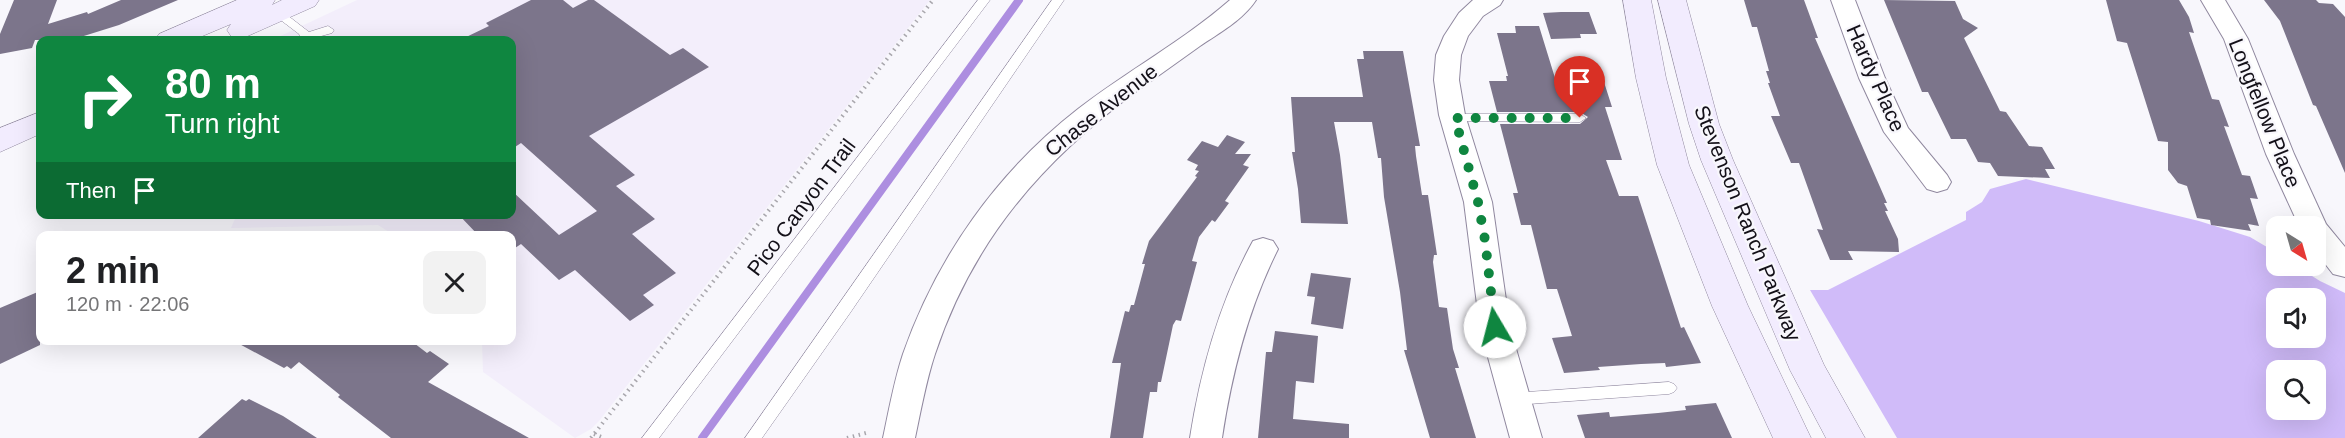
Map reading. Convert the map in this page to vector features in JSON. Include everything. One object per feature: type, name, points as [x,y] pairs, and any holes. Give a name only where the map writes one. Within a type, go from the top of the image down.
[{"type":"main road","points":[[181,36],[267,4],[305,0]]},
{"type":"main road","name":"Stevenson Ranch Parkway","points":[[1637,0],[1651,78],[1673,165],[1730,306],[1792,438]]},
{"type":"main road","name":"Stevenson Ranch Parkway","points":[[1672,0],[1704,124],[1717,160],[1808,370],[1846,438]]},
{"type":"main road","points":[[223,36],[267,4]]},
{"type":"main road","points":[[0,116],[36,100]]},
{"type":"main road","points":[[0,141],[36,124]]},
{"type":"street","name":"Chase Avenue","points":[[899,438],[918,356],[931,320],[949,281],[999,204],[1028,170],[1084,117],[1244,0]]},
{"type":"street","points":[[1491,0],[1471,15],[1450,46],[1446,68],[1449,96],[1478,202],[1485,240],[1495,327],[1526,438]]},
{"type":"street","name":"Hardy Place","points":[[1843,0],[1872,78],[1893,125],[1912,154],[1937,182]]},
{"type":"street","name":"Longfellow Place","points":[[2213,0],[2236,39],[2280,154],[2308,216]]},
{"type":"street","points":[[2326,244],[2343,266]]},
{"type":"street","points":[[1206,438],[1228,329],[1238,300],[1263,249]]},
{"type":"lane","name":"Pico Canyon Trail","points":[[650,438],[984,0]]},
{"type":"lane","points":[[753,438],[1058,0]]},
{"type":"lane","points":[[267,4],[305,36]]},
{"type":"lane","points":[[309,36],[328,30]]},
{"type":"lane","points":[[1455,118],[1580,118]]},
{"type":"lane","points":[[1515,399],[1669,388]]},
{"type":"path","points":[[604,438],[593,436],[933,0]]},
{"type":"path","points":[[848,438],[866,433]]},
{"type":"shaded area","points":[[357,0],[930,0],[599,421],[591,429],[575,438],[483,372],[482,345],[516,345],[516,231],[388,231],[378,225],[231,228],[235,219],[516,219],[516,36],[280,36]]},
{"type":"shaded area","points":[[2026,179],[2199,221],[2250,237],[2266,246],[2266,276],[2312,276],[2345,293],[2345,438],[1897,438],[1810,290],[1828,290],[1966,220],[1966,212],[1982,202],[1990,189]]},
{"type":"building","points":[[14,0],[57,0],[48,24],[87,12],[88,14],[121,0],[178,0],[119,25],[84,36],[36,36],[32,48],[0,54],[0,34]]},
{"type":"building","points":[[531,0],[563,0],[573,8],[588,0],[594,0],[670,55],[683,48],[709,67],[589,136],[635,175],[616,186],[655,219],[632,234],[676,273],[643,295],[654,305],[630,321],[575,270],[559,280],[521,244],[516,247],[516,231],[474,231],[463,219],[516,219],[516,195],[559,235],[597,211],[521,143],[516,146],[516,36],[468,36],[489,26],[486,23]]},
{"type":"building","points":[[1744,0],[1804,0],[1818,38],[1815,38],[1887,203],[1884,203],[1888,211],[1885,211],[1898,239],[1899,252],[1848,251],[1853,260],[1830,260],[1817,229],[1823,230],[1799,163],[1791,163],[1771,116],[1780,116],[1768,83],[1770,83],[1766,71],[1769,71],[1757,27],[1752,27]]},
{"type":"building","points":[[1884,0],[1955,1],[1963,19],[1978,28],[1964,38],[2000,111],[2006,112],[2029,146],[2042,147],[2055,169],[2045,169],[2050,178],[1998,176],[1990,163],[1978,162],[1966,139],[1951,139],[1928,92],[1922,92]]},
{"type":"building","points":[[2106,0],[2179,0],[2189,17],[2194,33],[2189,32],[2212,99],[2219,100],[2229,127],[2224,126],[2242,175],[2250,176],[2258,199],[2250,198],[2259,226],[2248,224],[2251,231],[2211,225],[2210,220],[2197,218],[2187,186],[2178,183],[2168,170],[2168,142],[2158,141],[2127,43],[2117,41]]},
{"type":"building","points":[[2264,0],[2316,0],[2319,3],[2333,4],[2345,17],[2345,173],[2316,106],[2313,105],[2280,21]]},
{"type":"building","points":[[1589,12],[1597,34],[1580,34],[1581,38],[1551,39],[1543,13]]},
{"type":"building","points":[[1515,26],[1539,26],[1555,78],[1603,79],[1612,107],[1605,107],[1622,160],[1606,160],[1619,196],[1638,196],[1681,328],[1684,327],[1701,363],[1666,367],[1665,363],[1598,367],[1600,370],[1564,373],[1552,338],[1572,336],[1557,289],[1547,289],[1531,225],[1521,225],[1513,193],[1518,193],[1500,124],[1580,124],[1588,117],[1580,112],[1497,112],[1489,81],[1507,81],[1506,76],[1508,76],[1497,33],[1516,33]]},
{"type":"building","points":[[1363,51],[1403,51],[1420,146],[1415,146],[1422,195],[1428,195],[1437,255],[1434,255],[1433,262],[1439,307],[1447,308],[1453,349],[1459,368],[1455,368],[1476,438],[1430,438],[1404,350],[1407,350],[1400,292],[1384,197],[1381,158],[1378,158],[1372,122],[1334,122],[1348,224],[1301,223],[1292,152],[1295,152],[1291,97],[1363,97],[1357,59],[1364,59]]},
{"type":"building","points":[[1227,135],[1245,142],[1235,154],[1251,154],[1243,165],[1249,167],[1225,201],[1229,203],[1215,222],[1212,220],[1199,237],[1192,261],[1197,262],[1181,321],[1176,320],[1173,325],[1157,392],[1150,392],[1143,438],[1110,438],[1121,363],[1112,363],[1125,311],[1129,312],[1131,305],[1134,305],[1149,241],[1197,177],[1195,176],[1199,171],[1195,170],[1198,165],[1187,160],[1202,141],[1218,147]]},
{"type":"building","points":[[1311,273],[1351,278],[1343,329],[1311,324],[1315,297],[1307,296]]},
{"type":"building","points":[[36,293],[36,345],[40,345],[0,364],[0,308]]},
{"type":"building","points":[[1275,331],[1318,336],[1314,383],[1296,381],[1293,419],[1349,424],[1349,438],[1258,438],[1266,352],[1272,352]]},
{"type":"building","points":[[241,345],[417,345],[449,364],[428,382],[529,438],[391,438],[338,397],[340,395],[299,362],[291,369],[287,366],[284,368]]},
{"type":"building","points":[[242,399],[246,401],[249,399],[283,416],[317,438],[198,438]]},
{"type":"building","points":[[1716,403],[1732,438],[1585,438],[1577,415],[1609,412],[1610,417],[1658,413],[1686,410],[1685,406]]},
{"type":"waterway","points":[[702,438],[1019,0]]},
{"type":"route","points":[[1495,327],[1485,240],[1478,202],[1455,118],[1580,118]]}]
